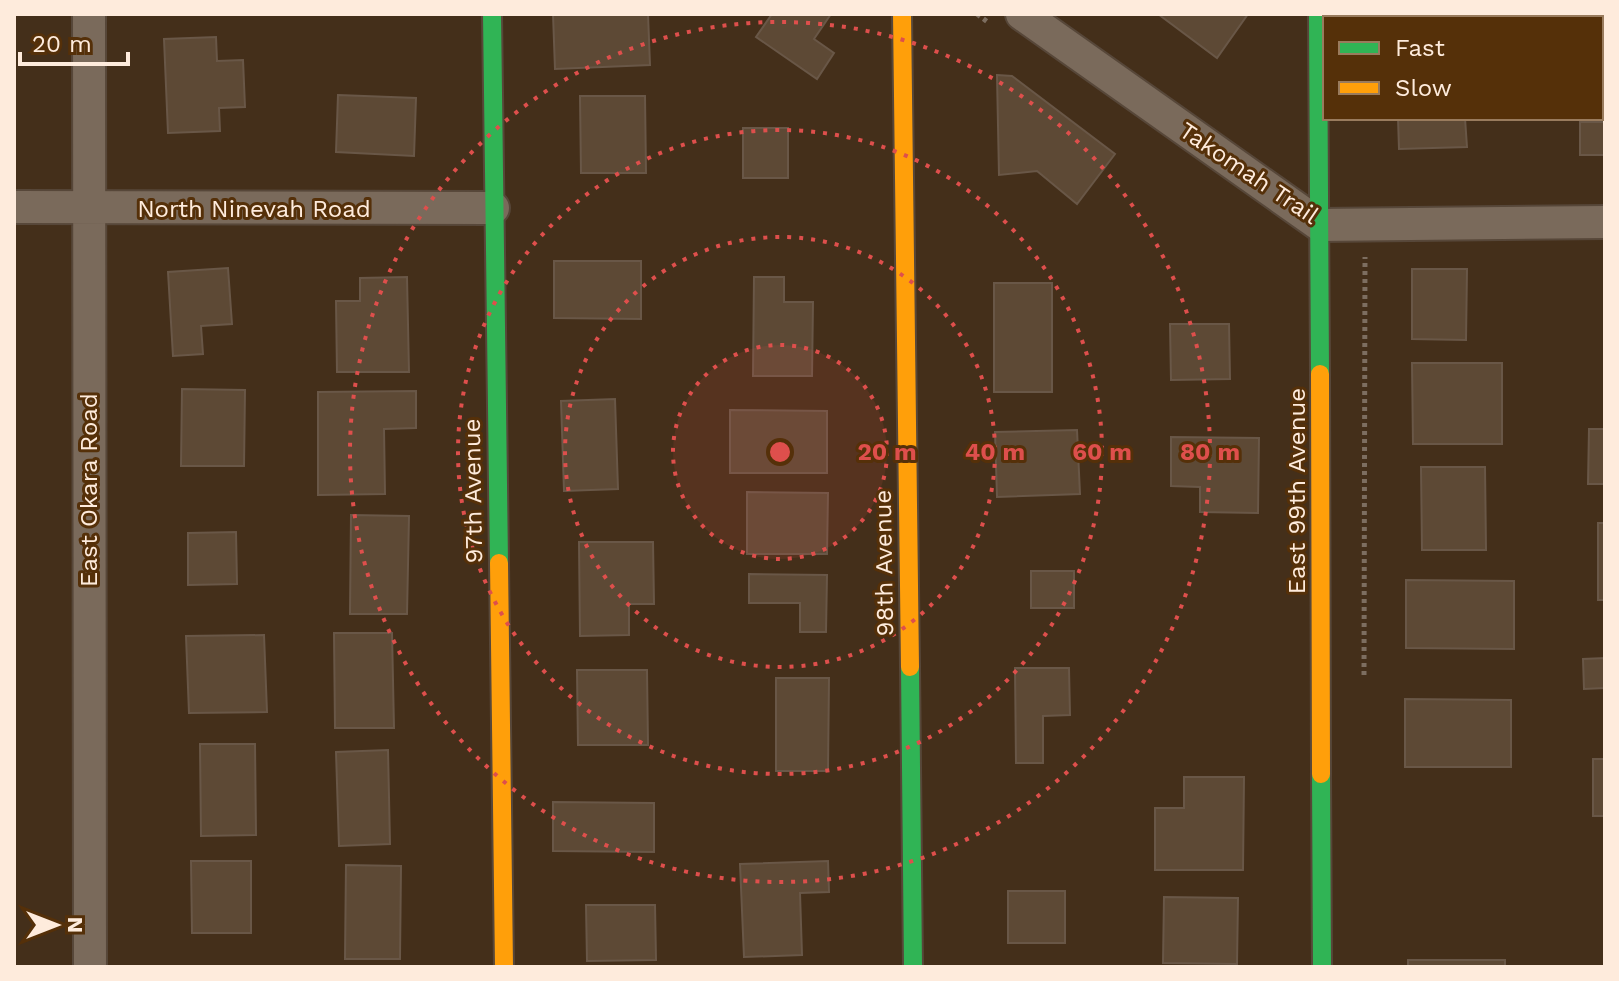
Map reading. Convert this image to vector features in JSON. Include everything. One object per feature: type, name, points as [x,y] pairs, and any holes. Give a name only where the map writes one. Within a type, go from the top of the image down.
[{"type":"street","name":"East Okara Road","points":[[89,14],[90,967]]},
{"type":"street","name":"97th Avenue","points":[[492,14],[504,967]]},
{"type":"street","name":"98th Avenue","points":[[902,14],[913,967]]},
{"type":"street","name":"East 99th Avenue","points":[[1318,14],[1322,967]]},
{"type":"street","name":"Takomah Trail","points":[[1012,23],[1320,225],[1605,222]]},
{"type":"street","name":"North Ninevah Road","points":[[14,207],[493,208]]},
{"type":"path","points":[[977,14],[1012,23]]},
{"type":"path","points":[[1364,681],[1365,252]]},
{"type":"building","points":[[553,14],[648,14],[650,65],[555,69]]},
{"type":"building","points":[[772,14],[831,14],[814,39],[834,53],[817,79],[756,37]]},
{"type":"building","points":[[1158,14],[1248,14],[1217,58]]},
{"type":"building","points":[[1397,14],[1476,14],[1476,16]]},
{"type":"building","points":[[1605,14],[1605,64],[1603,16],[1569,16]]},
{"type":"building","points":[[216,37],[217,61],[243,60],[245,107],[219,108],[220,131],[168,133],[164,39]]},
{"type":"building","points":[[997,75],[1012,76],[1115,154],[1077,204],[1037,171],[999,175]]},
{"type":"building","points":[[338,95],[416,98],[414,156],[336,152]]},
{"type":"building","points":[[580,96],[645,96],[646,173],[581,173]]},
{"type":"building","points":[[1398,120],[1465,120],[1467,147],[1399,149]]},
{"type":"building","points":[[1580,122],[1605,122],[1605,155],[1580,155]]},
{"type":"building","points":[[743,128],[788,128],[788,178],[743,178]]},
{"type":"building","points":[[554,261],[641,261],[641,319],[554,318]]},
{"type":"building","points":[[228,268],[232,324],[201,326],[203,354],[173,356],[168,272]]},
{"type":"building","points":[[1412,269],[1467,269],[1466,340],[1412,339]]},
{"type":"building","points":[[407,277],[409,372],[337,372],[336,301],[360,301],[360,278]]},
{"type":"building","points":[[754,277],[784,277],[784,302],[813,302],[812,376],[753,376]]},
{"type":"building","points":[[994,283],[1052,283],[1052,392],[994,392]]},
{"type":"building","points":[[1170,324],[1229,324],[1230,379],[1171,380]]},
{"type":"building","points":[[1412,363],[1502,363],[1502,444],[1413,444]]},
{"type":"building","points":[[182,389],[245,390],[244,466],[181,466]]},
{"type":"building","points":[[416,391],[416,428],[384,429],[385,494],[318,495],[318,392]]},
{"type":"building","points":[[615,399],[618,489],[564,491],[561,401]]},
{"type":"building","points":[[730,410],[827,411],[827,473],[730,473]]},
{"type":"building","points":[[1589,429],[1605,429],[1605,484],[1588,484]]},
{"type":"building","points":[[1077,430],[1080,494],[997,497],[995,432]]},
{"type":"building","points":[[1171,437],[1259,438],[1258,513],[1200,512],[1200,487],[1171,486]]},
{"type":"building","points":[[1421,467],[1485,467],[1486,550],[1422,550]]},
{"type":"building","points":[[747,492],[828,493],[827,554],[747,554]]},
{"type":"building","points":[[351,515],[409,516],[407,614],[350,614]]},
{"type":"building","points":[[1598,523],[1605,523],[1605,600],[1598,600]]},
{"type":"building","points":[[236,532],[237,584],[188,585],[188,533]]},
{"type":"building","points":[[579,542],[653,542],[654,604],[629,604],[629,635],[580,636]]},
{"type":"building","points":[[1031,571],[1074,571],[1074,608],[1031,608]]},
{"type":"building","points":[[749,574],[827,575],[826,632],[800,632],[800,603],[749,603]]},
{"type":"building","points":[[1406,580],[1514,581],[1514,649],[1406,648]]},
{"type":"building","points":[[334,633],[392,633],[394,728],[335,728]]},
{"type":"building","points":[[264,635],[267,712],[189,713],[186,636]]},
{"type":"building","points":[[1605,658],[1605,688],[1584,689],[1583,659]]},
{"type":"building","points":[[1015,668],[1069,668],[1070,715],[1043,716],[1043,763],[1016,763]]},
{"type":"building","points":[[577,670],[647,670],[648,745],[578,745]]},
{"type":"building","points":[[776,678],[829,678],[828,771],[776,771]]},
{"type":"building","points":[[1405,699],[1511,700],[1511,767],[1405,767]]},
{"type":"building","points":[[200,744],[255,744],[256,835],[201,836]]},
{"type":"building","points":[[388,750],[390,844],[339,846],[336,752]]},
{"type":"building","points":[[1593,759],[1605,759],[1605,816],[1593,816]]},
{"type":"building","points":[[1184,777],[1244,777],[1243,870],[1155,870],[1155,808],[1184,808]]},
{"type":"building","points":[[553,802],[654,803],[654,852],[553,851]]},
{"type":"building","points":[[191,861],[251,861],[251,933],[192,933]]},
{"type":"building","points":[[828,861],[829,892],[800,893],[802,955],[744,957],[740,864]]},
{"type":"building","points":[[346,865],[401,866],[400,959],[345,959]]},
{"type":"building","points":[[1008,891],[1065,891],[1065,943],[1008,943]]},
{"type":"building","points":[[1164,897],[1238,898],[1237,964],[1163,963]]},
{"type":"building","points":[[586,905],[655,905],[656,960],[587,961]]},
{"type":"building","points":[[1408,960],[1505,960],[1505,967],[1408,967]]},
{"type":"traffic: fast","points":[[492,14],[499,563]]},
{"type":"traffic: fast","points":[[1318,14],[1320,374]]},
{"type":"traffic: fast","points":[[910,667],[913,967]]},
{"type":"traffic: fast","points":[[1321,774],[1322,967]]},
{"type":"traffic: slow","points":[[902,14],[910,667]]},
{"type":"traffic: slow","points":[[1320,374],[1321,774]]},
{"type":"traffic: slow","points":[[499,563],[504,967]]}]
